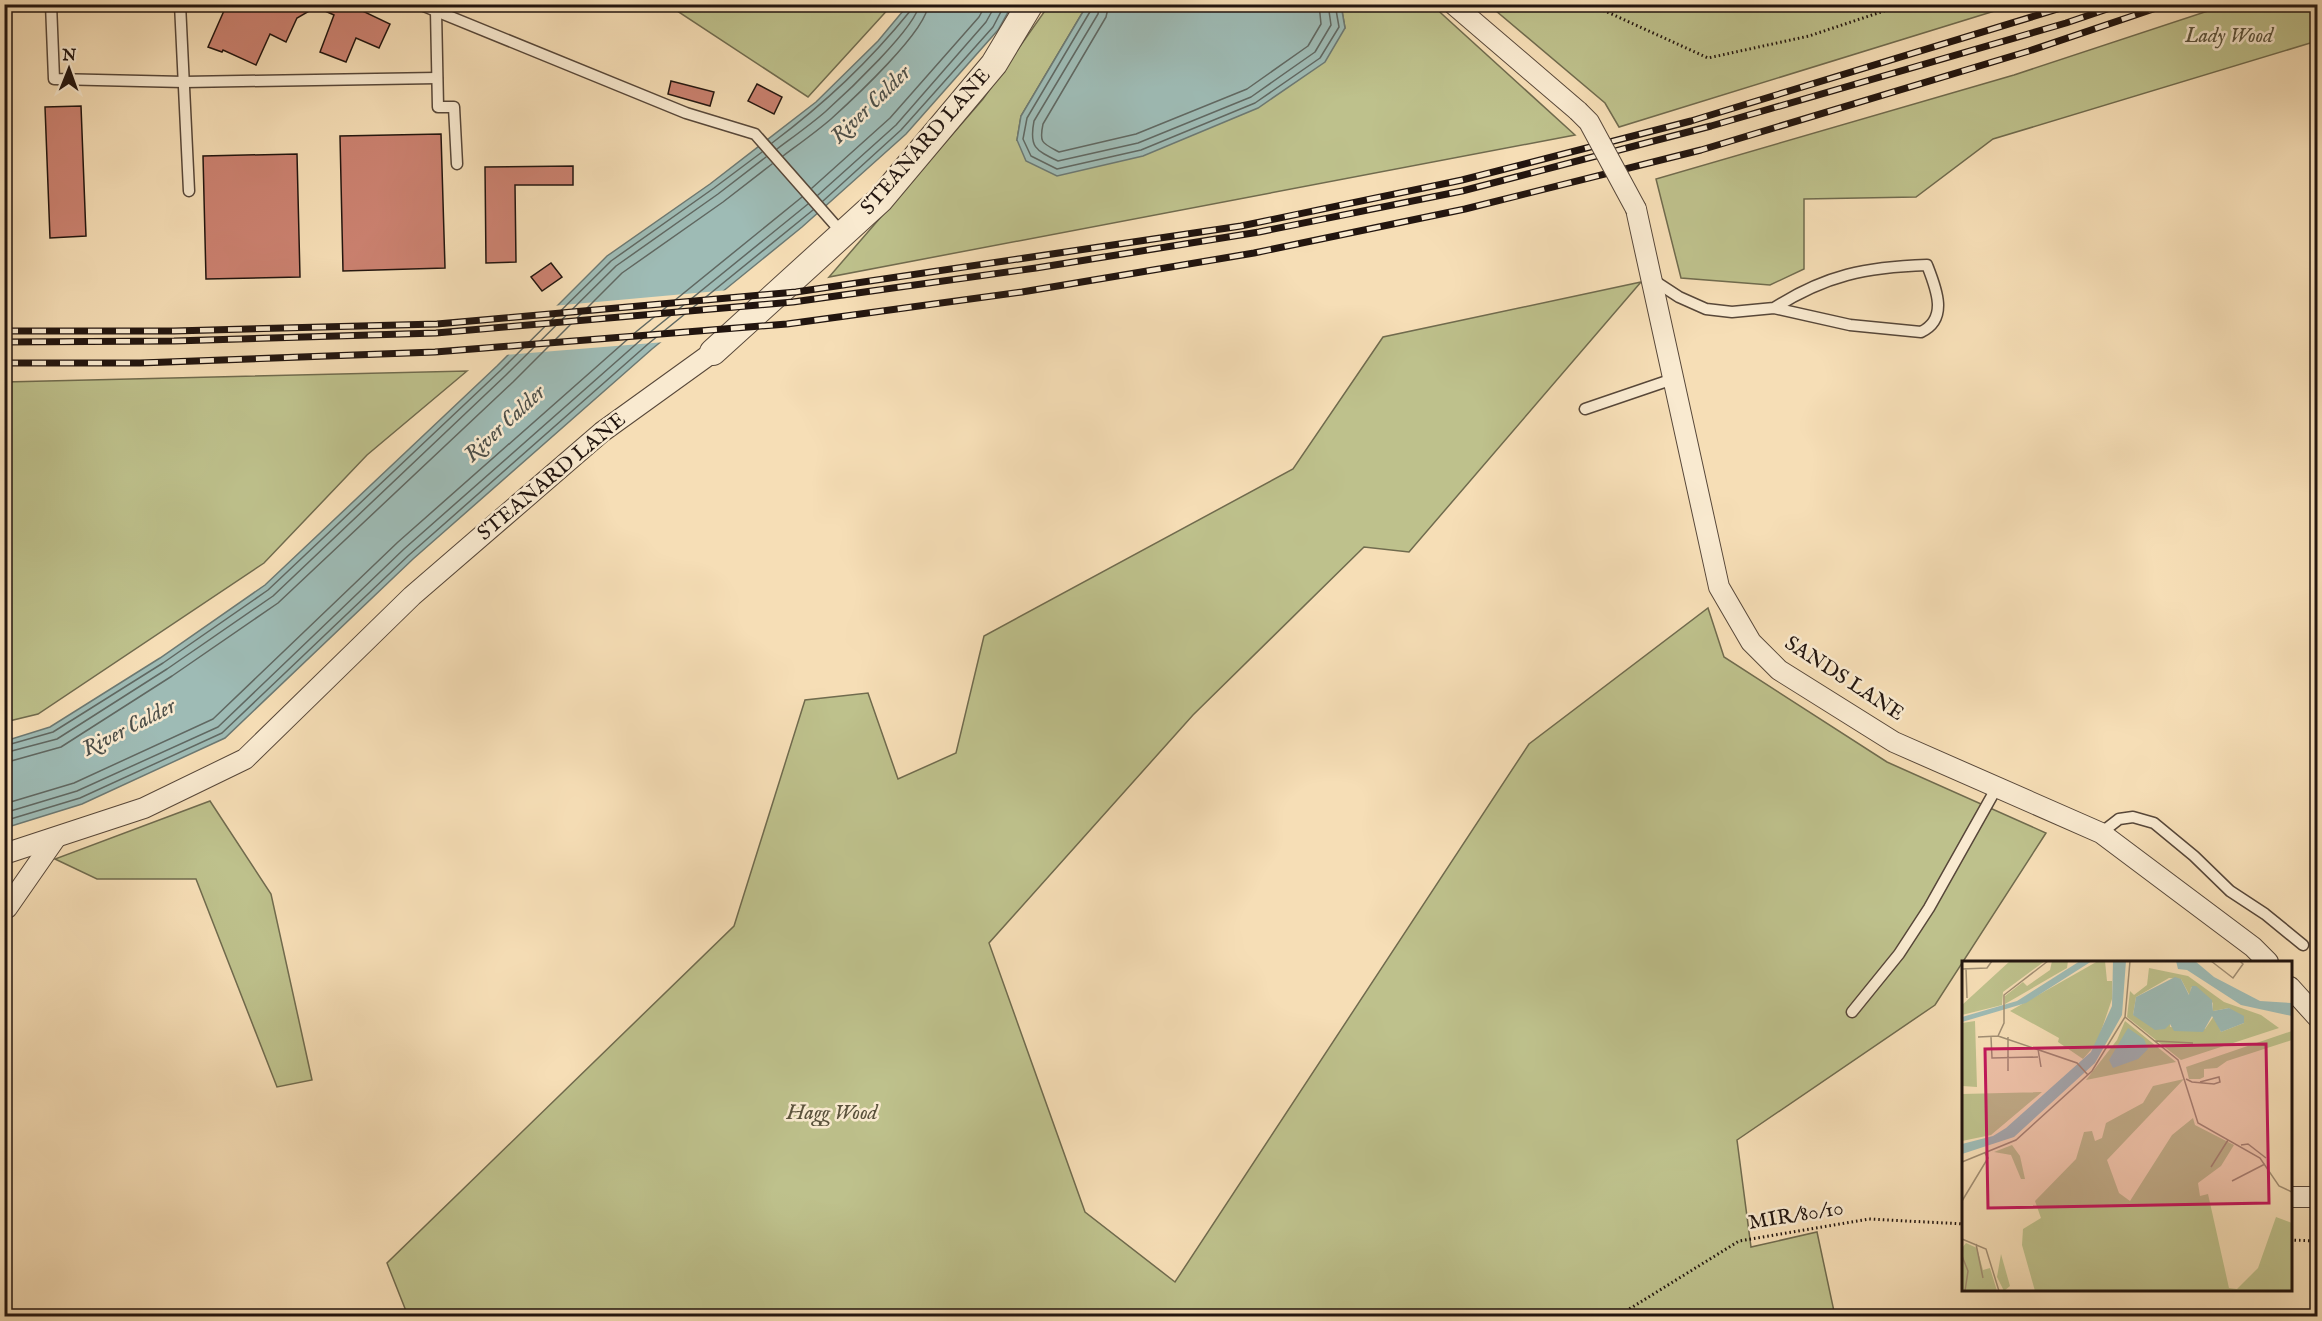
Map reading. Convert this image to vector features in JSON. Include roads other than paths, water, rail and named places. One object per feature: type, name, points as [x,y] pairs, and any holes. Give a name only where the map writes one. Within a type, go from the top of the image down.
[{"type":"street","name":"STEANARD LANE","points":[[4,854],[144,808],[244,759],[412,596],[602,432],[713,352],[838,228],[880,200],[994,64],[1030,4]]},
{"type":"street","name":"SANDS LANE","points":[[1453,4],[1590,122],[1636,209],[1719,587],[1751,642],[1779,669],[1894,742],[2101,833],[2253,947],[2266,961]]},
{"type":"street","points":[[5,908],[55,839]]},
{"type":"street","points":[[2293,994],[2318,1018]]},
{"type":"street","points":[[2292,1197],[2318,1197]]},
{"type":"lane","points":[[51,4],[54,79],[184,81],[437,78]]},
{"type":"lane","points":[[180,4],[189,191]]},
{"type":"lane","points":[[419,4],[686,113],[756,134],[838,228]]},
{"type":"lane","points":[[436,11],[438,108],[454,106],[458,164]]},
{"type":"lane","points":[[1650,278],[1679,297],[1706,309],[1732,312],[1774,308],[1850,325],[1921,332],[1930,328],[1939,314],[1936,288],[1927,266],[1857,271],[1821,282],[1774,308]]},
{"type":"lane","points":[[1585,409],[1673,379]]},
{"type":"lane","points":[[1852,1012],[1899,954],[1929,908],[1997,787]]},
{"type":"lane","points":[[2101,833],[2119,819],[2133,817],[2154,823],[2194,856],[2230,891],[2265,914],[2303,945]]},
{"type":"water","name":"River Calder","points":[[908,5],[1012,5],[998,30],[906,134],[802,227],[652,349],[413,559],[225,738],[82,804],[5,828],[5,741],[50,727],[160,658],[265,585],[497,366],[607,256],[710,184],[816,102],[878,41]]},
{"type":"water","points":[[1087,5],[1341,5],[1345,28],[1325,62],[1258,108],[1143,156],[1057,176],[1026,161],[1017,140],[1021,116]]},
{"type":"railway","points":[[4,331],[174,331],[437,324],[796,292],[1241,226],[1462,180],[1691,121],[2074,4]]},
{"type":"railway","points":[[4,342],[174,341],[436,333],[793,302],[1036,268],[1259,232],[1462,191],[1711,126],[2066,23],[2122,4]]},
{"type":"railway","points":[[4,363],[140,363],[435,352],[787,324],[1022,292],[1254,253],[1465,209],[1701,150],[2029,51],[2168,4]]},
{"type":"park label","name":"Lady Wood","points":[[2229,36]]},
{"type":"park label","name":"Hagg Wood","points":[[832,1113]]}]
